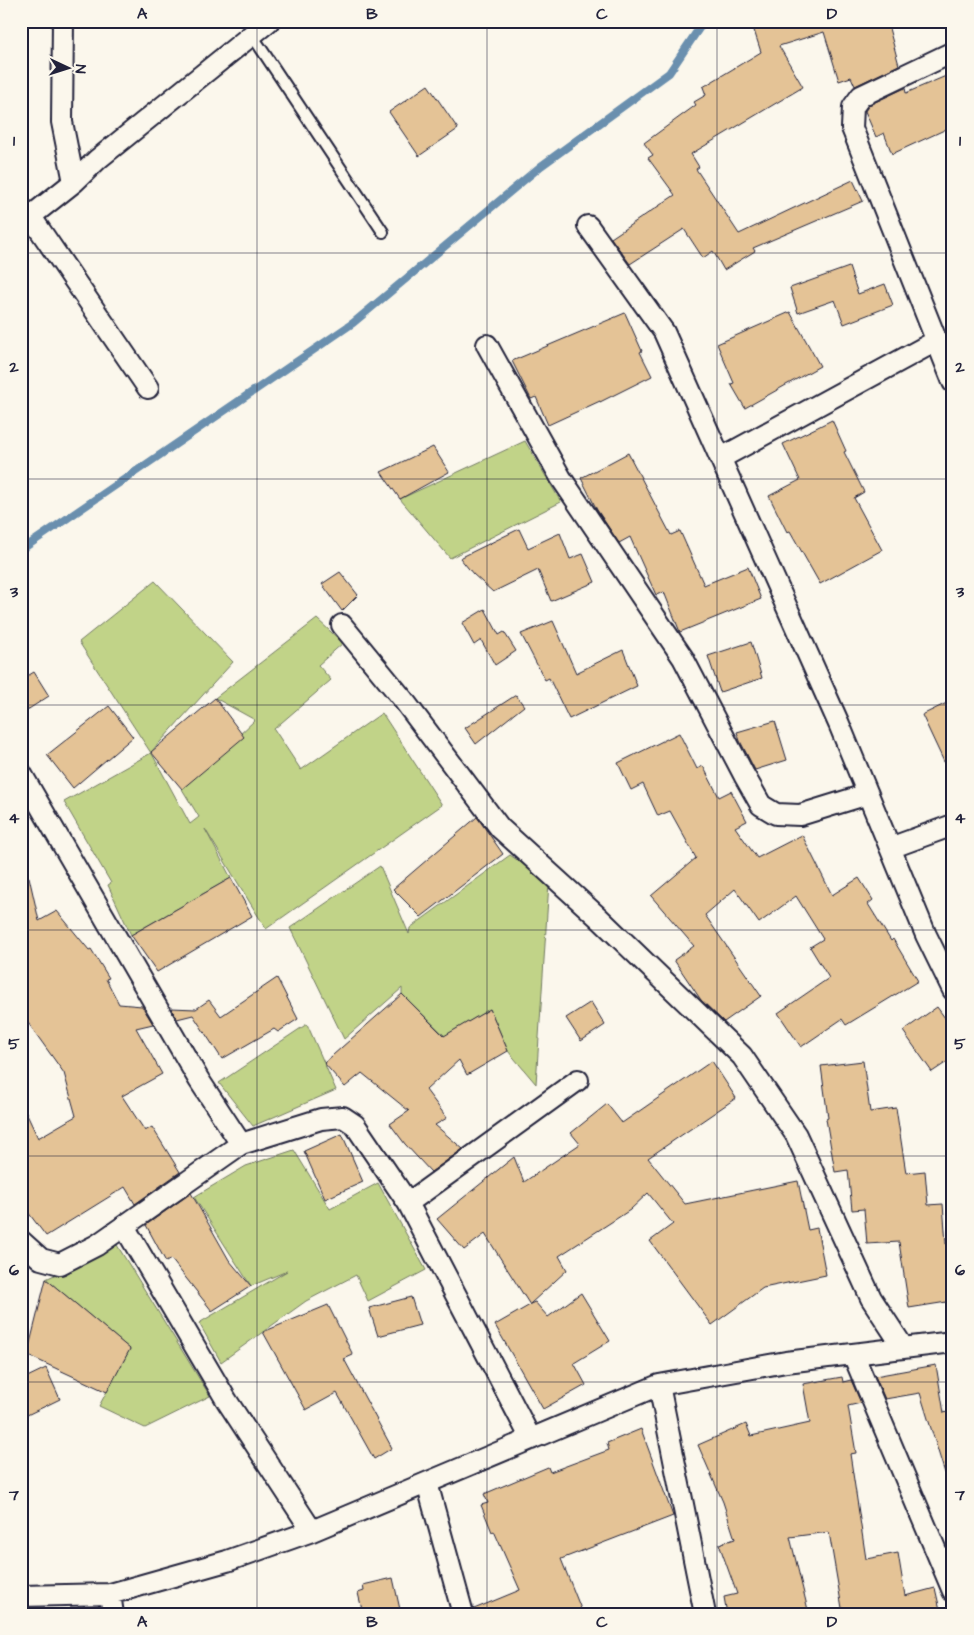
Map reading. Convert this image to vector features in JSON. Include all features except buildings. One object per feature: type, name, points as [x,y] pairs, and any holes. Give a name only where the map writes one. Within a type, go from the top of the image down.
[{"type":"street","points":[[63,21],[62,122],[74,182]]},
{"type":"street","points":[[148,388],[26,220],[74,182],[98,159],[269,21]]},
{"type":"street","points":[[953,52],[860,96],[853,107],[852,128],[953,382]]},
{"type":"street","points":[[588,226],[664,332],[839,724],[926,935],[953,990]]},
{"type":"street","points":[[721,458],[936,340]]},
{"type":"street","points":[[487,346],[561,478],[682,658],[761,805],[776,814],[800,815],[868,794]]},
{"type":"street","points":[[342,625],[402,698],[500,828],[598,918],[742,1056],[796,1135],[871,1298],[904,1347]]},
{"type":"street","points":[[21,773],[199,1080],[241,1144]]},
{"type":"street","points":[[890,848],[953,825]]},
{"type":"street","points":[[408,1203],[578,1080]]},
{"type":"street","points":[[21,1240],[41,1258],[60,1264],[97,1245],[241,1144],[321,1119],[343,1117],[355,1125],[408,1203],[531,1439]]},
{"type":"street","points":[[124,1226],[226,1401],[312,1531]]},
{"type":"street","points":[[21,1596],[112,1604],[312,1531],[658,1385],[786,1362],[953,1342]]},
{"type":"street","points":[[853,1354],[953,1591]]},
{"type":"street","points":[[658,1385],[705,1614]]},
{"type":"street","points":[[427,1483],[463,1614]]},
{"type":"lane","points":[[252,35],[384,232]]},
{"type":"green space","points":[[525,441],[561,502],[450,558],[400,499]]},
{"type":"green space","points":[[155,581],[233,662],[151,752],[190,824],[199,817],[182,789],[255,720],[215,698],[317,619],[343,643],[318,665],[331,680],[274,729],[301,770],[382,713],[442,805],[266,929],[205,829],[231,878],[131,935],[108,885],[111,883],[64,802],[151,753],[79,642]]},
{"type":"green space","points":[[510,855],[549,882],[536,1084],[508,1051],[490,1009],[445,1036],[402,994],[402,988],[344,1039],[290,928],[380,866],[409,934],[410,928]]},
{"type":"green space","points":[[307,1024],[336,1090],[253,1126],[219,1083]]},
{"type":"green space","points":[[294,1150],[330,1209],[378,1183],[426,1270],[368,1301],[356,1275],[306,1301],[221,1362],[199,1323],[287,1271],[251,1286],[194,1197],[246,1166]]},
{"type":"green space","points":[[117,1245],[210,1396],[145,1428],[99,1406],[130,1349],[46,1279]]},
{"type":"waterway","points":[[21,550],[353,323],[541,166],[669,73],[704,21]]}]
